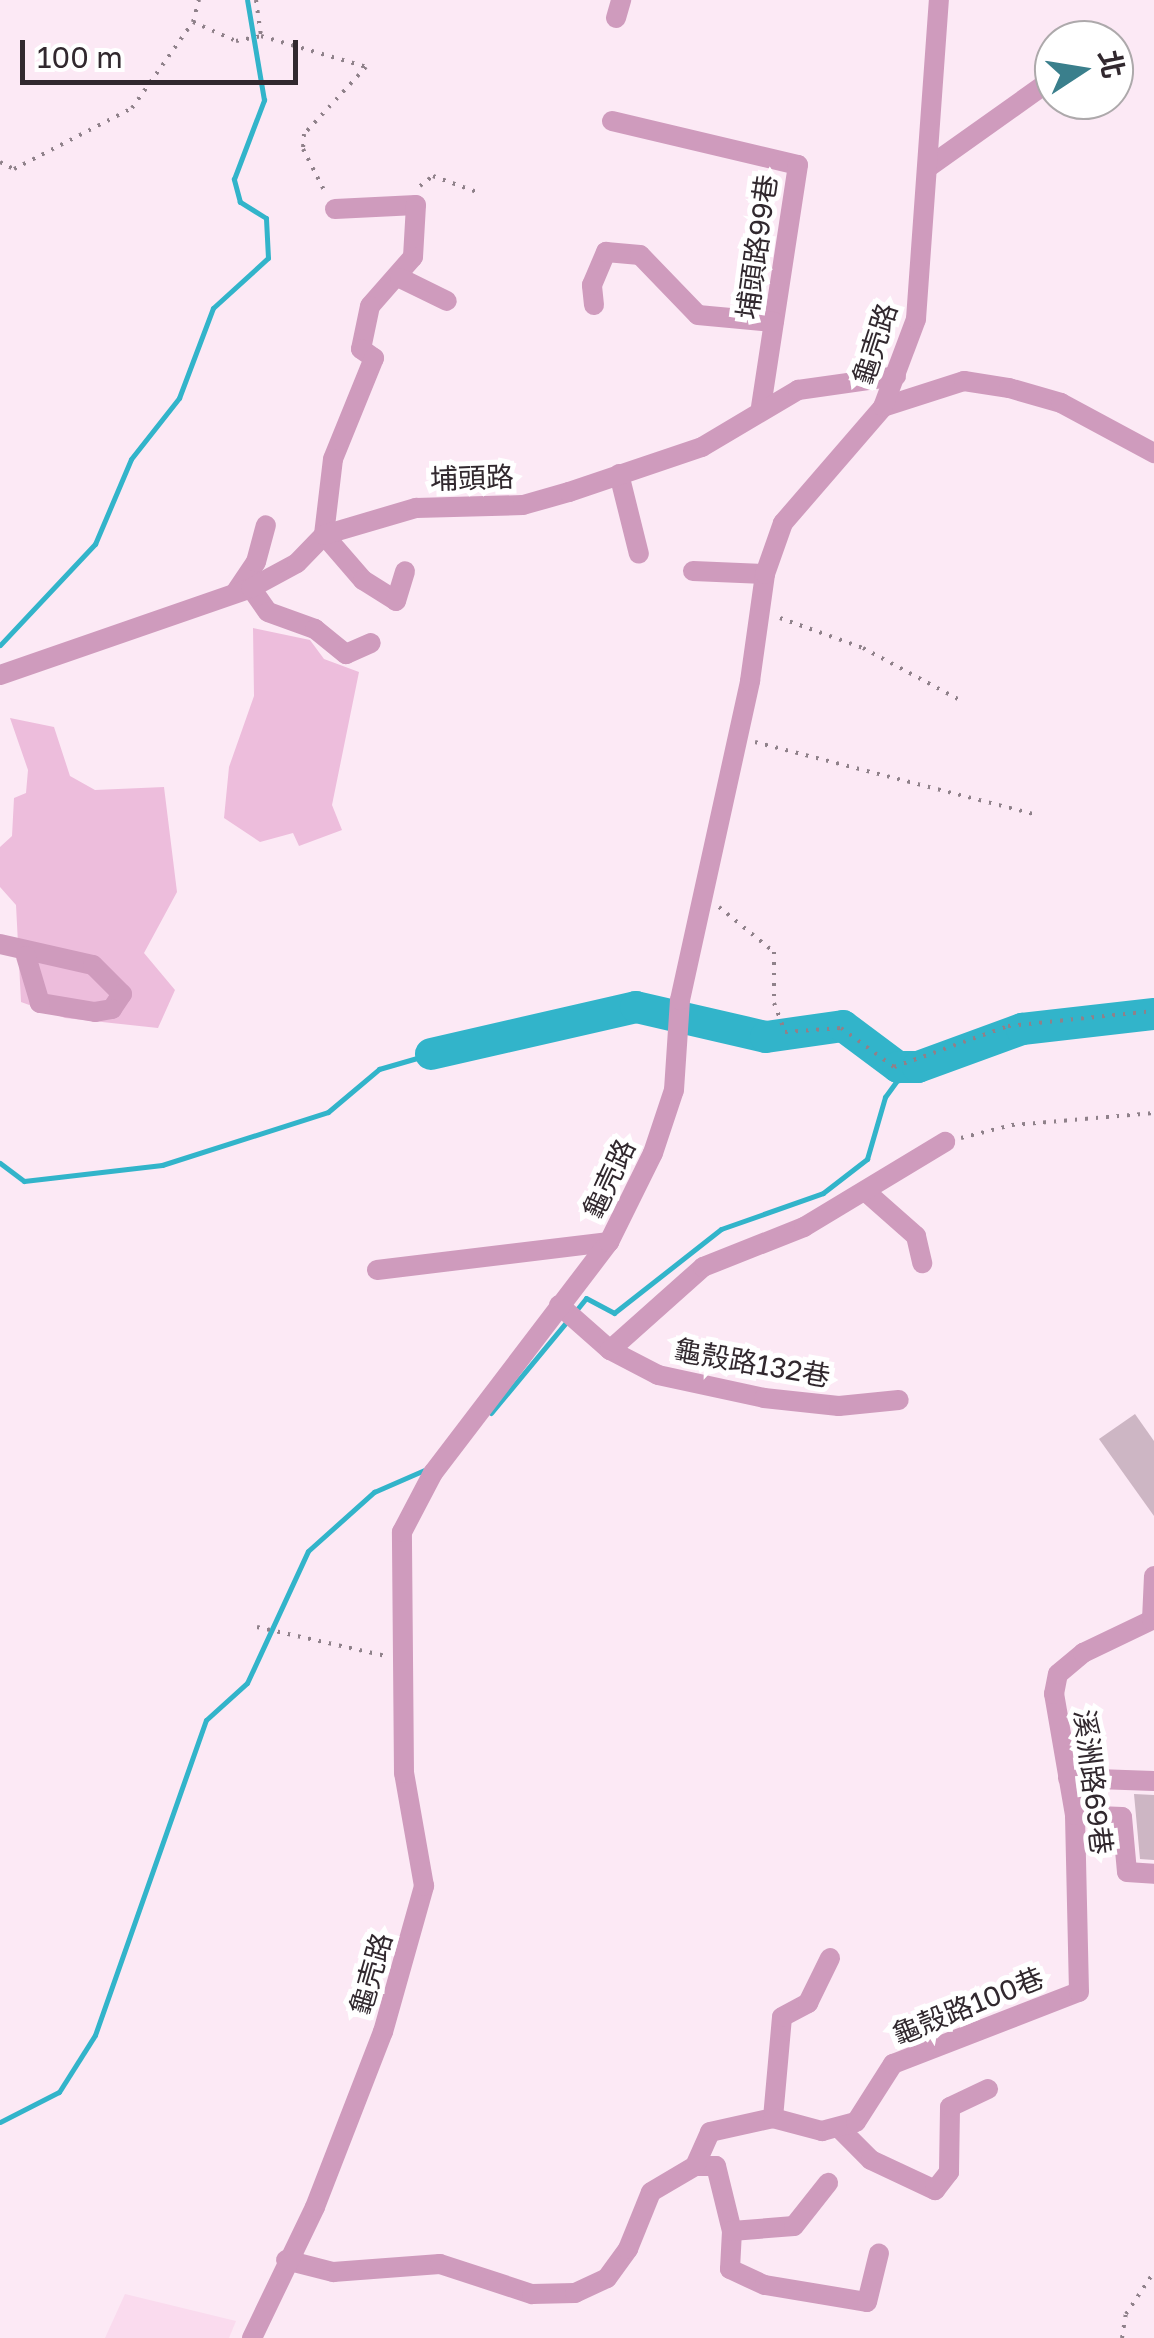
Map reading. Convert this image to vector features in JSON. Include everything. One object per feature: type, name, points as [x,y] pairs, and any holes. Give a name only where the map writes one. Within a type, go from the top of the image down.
[{"type":"street","name":"龜壳路","points":[[252,2338],[384,2032],[424,1886],[404,1772],[400,1659],[399,1563],[413,1502],[609,1242],[674,1090],[680,1000],[761,612],[765,574],[783,522],[883,408],[916,319],[939,0]]},
{"type":"street","points":[[930,166],[1034,92]]},
{"type":"street","name":"埔頭路99巷","points":[[612,121],[798,166],[761,406]]},
{"type":"street","points":[[335,209],[416,205],[412,257],[400,278],[370,306],[360,349],[374,358],[333,459],[324,534],[363,580],[396,601],[405,571]]},
{"type":"street","points":[[594,305],[592,285],[606,252],[640,255],[698,314],[774,322]]},
{"type":"street","points":[[400,278],[447,301]]},
{"type":"street","name":"埔頭路","points":[[0,675],[243,590],[297,562],[324,534],[416,508],[524,505],[731,434],[761,406],[846,378],[896,376]]},
{"type":"street","points":[[883,408],[964,382],[1009,388],[1061,403],[1154,453]]},
{"type":"street","points":[[619,474],[639,554]]},
{"type":"street","points":[[266,526],[243,590],[268,612],[315,629],[346,654],[371,642]]},
{"type":"street","points":[[694,571],[765,574]]},
{"type":"street","points":[[0,944],[26,956],[93,965],[122,994],[112,1009],[95,1012],[40,1003],[26,956]]},
{"type":"street","points":[[610,1350],[704,1267],[804,1227],[945,1142]]},
{"type":"street","points":[[865,1192],[916,1236],[922,1263]]},
{"type":"street","points":[[377,1270],[609,1242]]},
{"type":"street","name":"龜殼路132巷","points":[[559,1304],[610,1350],[658,1375],[764,1398],[838,1406],[899,1400]]},
{"type":"street","name":"溪洲路69巷","points":[[1079,1992],[1075,1815],[1054,1694],[1058,1674],[1152,1620],[1154,1576]]},
{"type":"street","points":[[1068,1778],[1154,1781]]},
{"type":"street","points":[[1075,1815],[1122,1817],[1126,1872],[1154,1874]]},
{"type":"street","points":[[773,2118],[782,2017],[808,2003],[830,1958]]},
{"type":"street","name":"龜殼路100巷","points":[[839,2128],[856,2122],[893,2064],[1079,1992]]},
{"type":"street","points":[[696,2166],[710,2132],[773,2118],[839,2128],[871,2160],[935,2190],[949,2172],[950,2107],[988,2088]]},
{"type":"street","points":[[286,2260],[362,2273],[440,2264],[532,2294],[575,2293],[607,2278],[628,2249],[650,2192],[696,2166],[716,2166],[732,2231],[730,2269],[812,2295],[867,2302],[879,2253]]},
{"type":"street","points":[[732,2231],[794,2226],[828,2183]]},
{"type":"path","points":[[0,162],[14,169],[132,108],[193,22],[199,0]]},
{"type":"path","points":[[256,0],[261,36]]},
{"type":"path","points":[[193,22],[236,41],[261,36],[366,67],[304,134],[303,149],[335,209]]},
{"type":"path","points":[[416,205],[422,178],[433,176],[482,194]]},
{"type":"path","points":[[761,612],[862,648],[962,701]]},
{"type":"path","points":[[736,737],[1034,814]]},
{"type":"path","points":[[700,902],[728,909],[774,952],[774,1003],[786,1032],[841,1028],[894,1067],[1008,1026],[1154,1011]]},
{"type":"path","points":[[945,1142],[1012,1125],[1154,1113]]},
{"type":"path","points":[[257,1627],[400,1659]]},
{"type":"path","points":[[1122,2338],[1126,2314],[1154,2272]]},
{"type":"shaded area","points":[[253,628],[310,640],[324,659],[359,672],[332,805],[342,830],[299,846],[293,833],[260,842],[224,818],[229,767],[254,696]]},
{"type":"shaded area","points":[[10,718],[54,727],[70,776],[95,790],[164,787],[177,892],[144,953],[175,990],[158,1028],[65,1018],[21,1002],[16,905],[0,887],[0,847],[12,836],[14,798],[26,793],[28,770]]},
{"type":"shaded area","points":[[125,2294],[236,2321],[229,2338],[105,2338]]},
{"type":"building","points":[[1135,1414],[1154,1441],[1154,1516],[1099,1439]]},
{"type":"building","points":[[1134,1794],[1154,1795],[1154,1860],[1140,1859]]},
{"type":"waterway","points":[[0,645],[95,544],[131,459],[179,398],[213,308],[268,258],[266,218],[240,202],[234,179],[264,100],[247,0]]},
{"type":"waterway","points":[[431,1054],[636,1007],[766,1037],[843,1026],[898,1067],[918,1067],[1022,1029],[1154,1014]]},
{"type":"waterway","points":[[0,1163],[24,1181],[162,1165],[328,1112],[379,1069],[431,1054]]},
{"type":"waterway","points":[[574,1313],[586,1298],[614,1313],[721,1229],[823,1193],[867,1159],[885,1097],[907,1067]]},
{"type":"waterway","points":[[491,1413],[567,1321]]},
{"type":"waterway","points":[[0,2122],[59,2092],[95,2035],[206,1720],[247,1683],[308,1551],[374,1492],[429,1468]]}]
